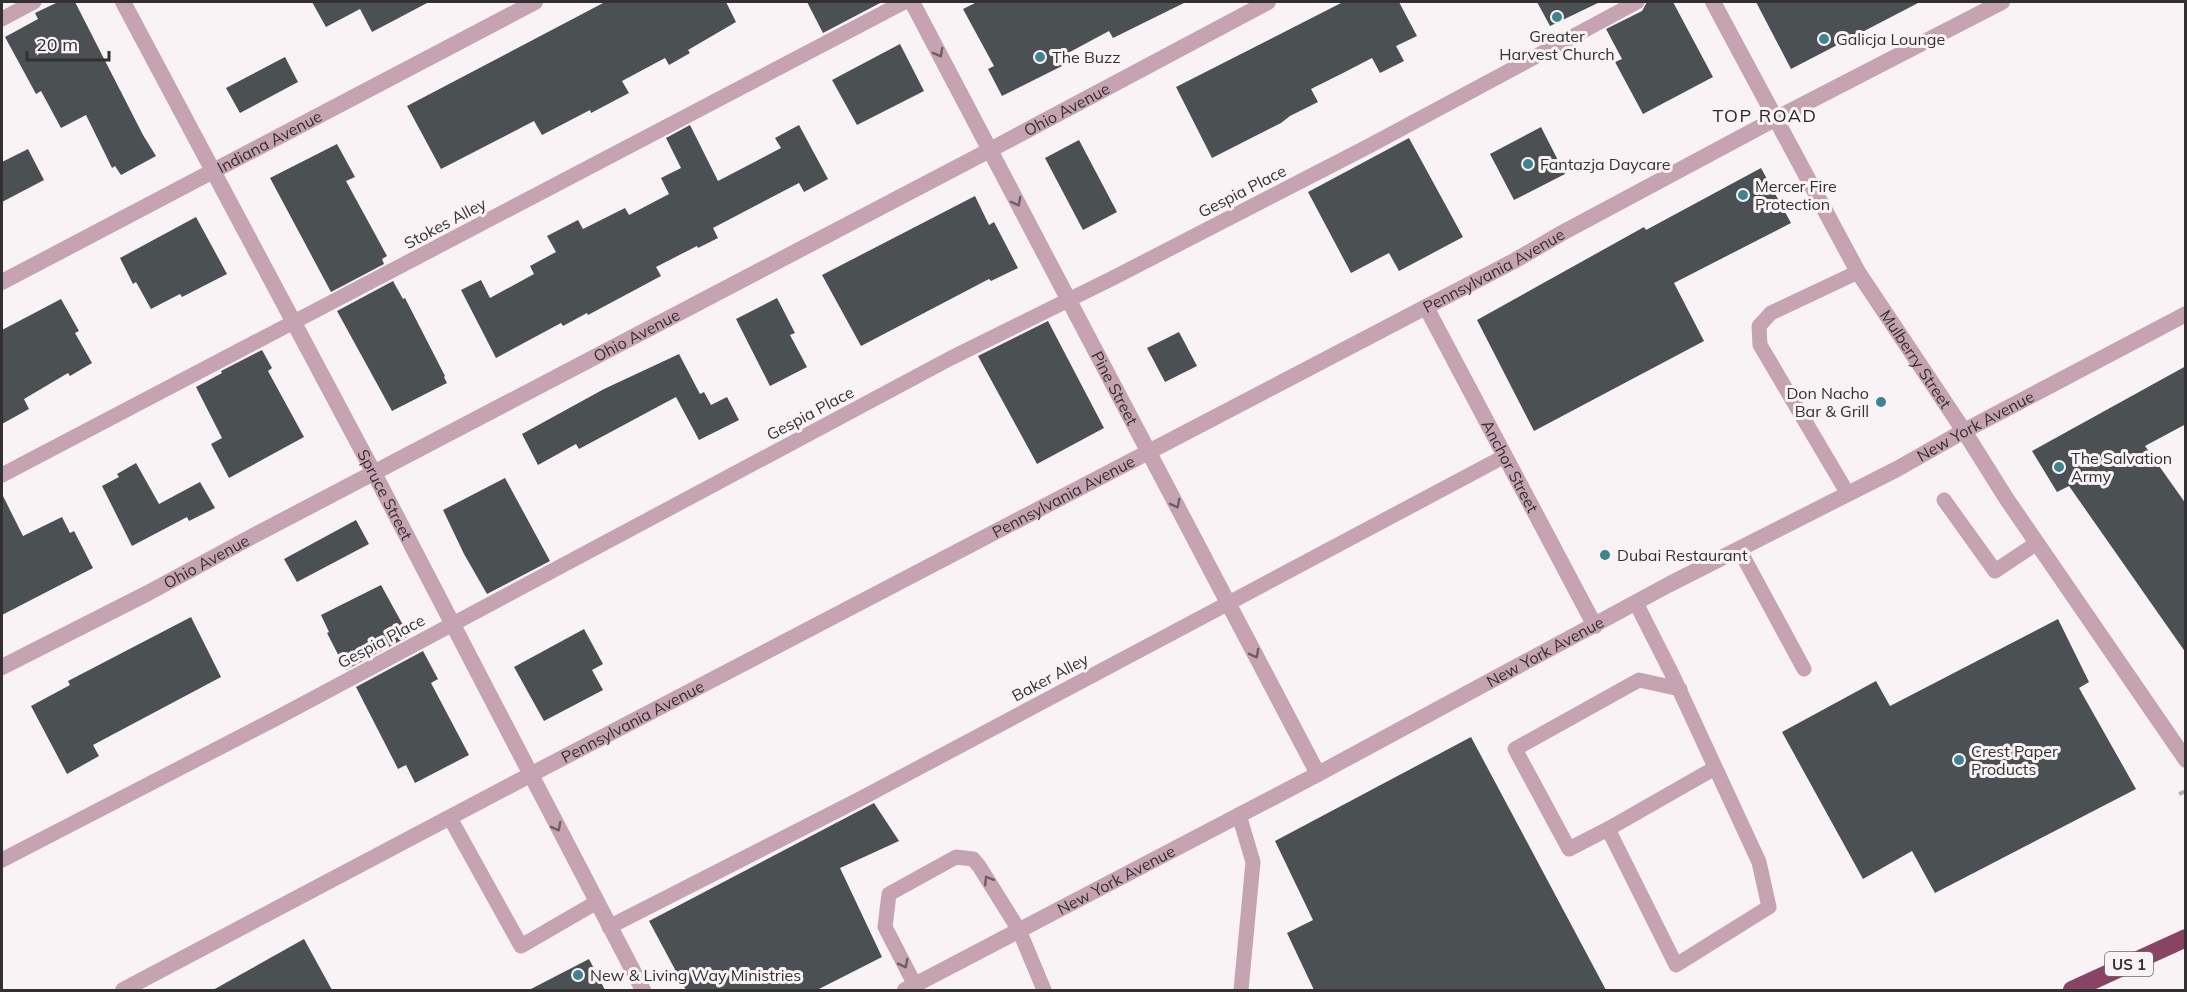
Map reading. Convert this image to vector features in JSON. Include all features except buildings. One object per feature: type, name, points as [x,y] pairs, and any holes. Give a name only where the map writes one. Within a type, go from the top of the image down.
[{"type":"highway","name":"US 1","points":[[2072,990],[2186,938]]},
{"type":"street","name":"Spruce Street","points":[[123,2],[374,473],[643,990]]},
{"type":"street","name":"Indiana Avenue","points":[[2,282],[535,2]]},
{"type":"street","name":"Pine Street","points":[[912,2],[1318,774]]},
{"type":"street","name":"Ohio Avenue","points":[[2,668],[1268,2]]},
{"type":"street","name":"Mulberry Street","points":[[1713,2],[1858,272],[2037,543],[2185,760]]},
{"type":"street","name":"Pennsylvania Avenue","points":[[123,990],[1514,261],[1775,119],[2002,2]]},
{"type":"street","name":"Anchor Street","points":[[1426,307],[1595,626]]},
{"type":"street","name":"New York Avenue","points":[[910,988],[2186,314]]},
{"type":"lane","points":[[2,19],[34,2]]},
{"type":"lane","name":"Stokes Alley","points":[[2,475],[904,2]]},
{"type":"lane","name":"Gespia Place","points":[[2,860],[273,720],[951,358],[1124,273],[1369,146],[1636,2]]},
{"type":"lane","points":[[1848,494],[1760,345],[1759,326],[1772,313],[1858,272]]},
{"type":"lane","name":"Baker Alley","points":[[609,927],[860,799],[1505,456]]},
{"type":"lane","points":[[1944,500],[1995,572],[2037,543]]},
{"type":"lane","points":[[1739,549],[1804,669]]},
{"type":"lane","points":[[1608,829],[1676,965],[1769,907],[1759,862],[1680,689],[1636,603]]},
{"type":"lane","points":[[1680,689],[1639,680],[1515,749],[1569,849],[1715,768]]},
{"type":"lane","points":[[1239,815],[1253,862],[1241,990]]},
{"type":"lane","points":[[450,818],[521,946],[597,902]]},
{"type":"lane","points":[[910,988],[885,927],[889,894],[956,857],[973,859],[1019,930],[1044,990]]},
{"type":"path","points":[[2180,794],[2186,791]]},
{"type":"place","name":"Greater Harvest Church","points":[[1557,17]]},
{"type":"place","name":"Galicja Lounge","points":[[1824,39]]},
{"type":"place","name":"The Buzz","points":[[1040,57]]},
{"type":"place","name":"Fantazja Daycare","points":[[1528,164]]},
{"type":"place","name":"Mercer Fire Protection","points":[[1743,195]]},
{"type":"place","name":"Don Nacho Bar & Grill","points":[[1881,402]]},
{"type":"place","name":"The Salvation Army","points":[[2059,467]]},
{"type":"place","name":"Dubai Restaurant","points":[[1605,555]]},
{"type":"place","name":"Crest Paper Products","points":[[1959,760]]},
{"type":"place","name":"New & Living Way Ministries","points":[[578,975]]},
{"type":"district","name":"TOP ROAD","points":[[1765,115]]}]
